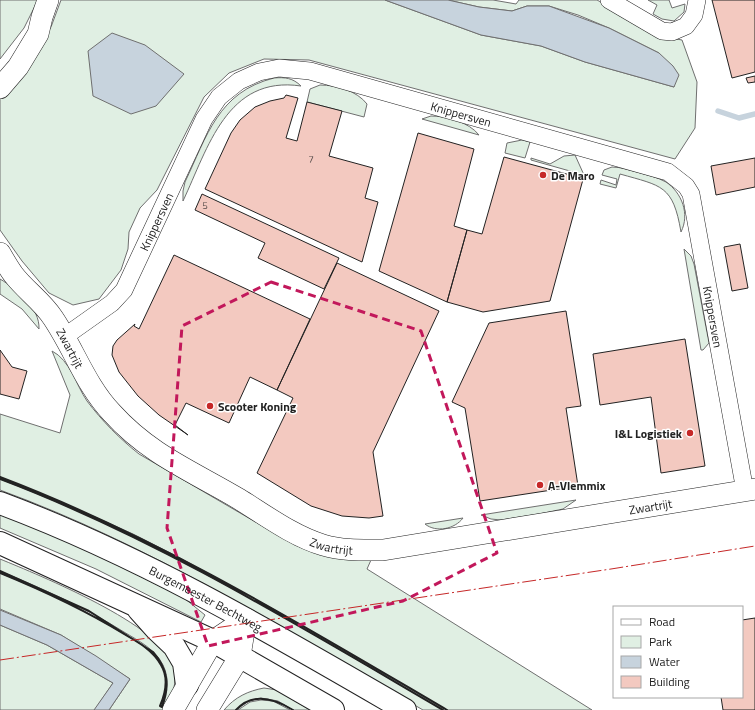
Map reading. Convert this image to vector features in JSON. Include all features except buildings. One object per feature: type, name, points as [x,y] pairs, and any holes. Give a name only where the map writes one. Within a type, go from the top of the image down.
[{"type":"main road","name":"Burgemeester Bechtweg","points":[[0,503],[49,521],[156,572],[246,620],[405,710]]},
{"type":"main road","points":[[0,543],[213,641],[333,710]]},
{"type":"main road","points":[[135,604],[156,629],[174,646],[184,663],[187,685]]},
{"type":"street","points":[[610,0],[662,30],[672,32],[686,26],[694,15],[696,0]]},
{"type":"street","points":[[0,66],[45,9]]},
{"type":"street","points":[[0,88],[18,67],[38,34],[45,9]]},
{"type":"street","name":"Knippersven","points":[[64,337],[112,303],[124,290],[204,119],[219,97],[239,81],[259,72],[279,68],[310,71],[668,172],[686,186],[691,194],[750,490]]},
{"type":"street","name":"Zwartrijt","points":[[0,253],[7,271],[42,302],[64,337],[93,390],[111,413],[135,437],[161,456],[224,490],[300,535],[323,545],[349,550],[383,550],[750,490]]},
{"type":"street","points":[[173,710],[213,641],[246,620]]},
{"type":"street","points":[[207,710],[240,656],[246,620]]},
{"type":"highlighted area","points":[[271,282],[421,331],[497,553],[403,601],[208,646],[167,528],[182,326]]},
{"type":"green space","points":[[0,0],[38,0],[24,28],[0,59]]},
{"type":"green space","points":[[61,0],[385,0],[481,35],[541,46],[585,62],[674,87],[659,53],[609,28],[578,15],[549,6],[527,6],[512,11],[479,7],[448,0],[493,0],[516,4],[519,0],[597,0],[665,37],[682,40],[697,82],[695,128],[675,159],[309,60],[264,59],[229,73],[204,97],[157,190],[140,208],[129,232],[128,249],[121,270],[99,299],[73,305],[49,293],[22,261],[0,230],[0,98],[25,71],[51,27]]},
{"type":"green space","points":[[648,0],[669,0],[672,8],[685,4],[684,12],[674,21],[662,19],[653,14],[657,5]]},
{"type":"green space","points":[[274,78],[289,79],[295,81],[301,86],[276,86],[255,92],[238,104],[224,120],[212,138],[183,201],[185,182],[200,148],[217,118],[227,105],[240,94],[255,85]]},
{"type":"green space","points":[[320,85],[340,88],[352,92],[363,99],[367,104],[364,117],[307,102],[310,89]]},
{"type":"green space","points":[[431,116],[443,117],[463,123],[475,130],[479,135],[422,119]]},
{"type":"green space","points":[[522,140],[530,142],[525,158],[505,153],[507,143]]},
{"type":"green space","points":[[575,155],[584,175],[531,160],[531,158],[550,164],[564,156]]},
{"type":"green space","points":[[612,167],[656,177],[672,187],[683,204],[685,218],[681,232],[674,205],[669,196],[656,185],[620,174],[616,188],[600,184],[601,180],[616,185],[617,179],[602,175],[604,170]]},
{"type":"green space","points":[[684,249],[691,256],[694,264],[709,343],[703,350],[701,350]]},
{"type":"green space","points":[[0,279],[20,294],[32,307],[36,314],[39,329],[22,309],[0,294]]},
{"type":"green space","points":[[52,351],[64,360],[83,395],[99,416],[118,436],[139,454],[295,545],[307,550],[371,560],[367,569],[592,710],[447,710],[275,610],[182,559],[133,534],[0,477],[0,414],[60,433],[70,395]]},
{"type":"green space","points":[[0,479],[58,502],[171,556],[281,616],[443,710],[423,710],[269,620],[164,563],[110,536],[56,512],[0,490]]},
{"type":"green space","points":[[576,500],[563,509],[501,520],[491,519],[481,515]]},
{"type":"green space","points":[[0,513],[91,552],[184,598],[205,615],[201,622],[96,569],[0,528]]},
{"type":"green space","points":[[463,518],[455,525],[440,529],[429,527],[425,524]]},
{"type":"green space","points":[[0,559],[97,603],[124,618],[147,634],[165,650],[174,666],[175,683],[165,710],[109,710],[130,679],[61,635],[0,609],[0,573],[78,608],[139,643],[154,655],[164,670],[166,680],[161,707],[165,696],[167,681],[165,670],[160,659],[141,642],[94,614],[0,571]]},
{"type":"green space","points":[[0,625],[47,645],[113,683],[94,710],[0,710]]},
{"type":"green space","points":[[264,688],[277,690],[310,710],[293,710],[278,701],[261,698],[249,701],[236,710],[224,710],[242,695]]},
{"type":"green space","points":[[261,700],[273,701],[290,710],[238,710],[250,702]]},
{"type":"water","points":[[385,0],[448,0],[479,7],[512,11],[527,6],[549,6],[609,28],[659,53],[673,66],[679,75],[674,87],[585,62],[541,46],[481,35]]},
{"type":"water","points":[[112,33],[145,45],[184,74],[156,106],[131,114],[93,96],[88,51]]},
{"type":"water","points":[[0,610],[61,635],[130,679],[109,710],[94,710],[113,683],[47,645],[0,625]]},
{"type":"waterway","points":[[718,111],[739,118],[755,114]]},
{"type":"wall","points":[[0,477],[59,501],[173,555],[284,615],[447,710]]},
{"type":"wall","points":[[0,479],[58,502],[171,556],[281,616],[443,710]]},
{"type":"wall","points":[[0,571],[89,611],[153,652],[165,671],[167,685],[162,707],[160,706],[166,685],[164,670],[154,655],[145,647],[78,608],[0,573]]},
{"type":"wall","points":[[236,710],[250,700],[257,699],[272,700],[293,710]]},
{"type":"power","points":[[0,660],[611,569],[755,546]]},
{"type":"place","name":"De Maro","points":[[543,175]]},
{"type":"place","name":"Scooter Koning","points":[[210,406]]},
{"type":"place","name":"I&L Logistiek","points":[[690,433]]},
{"type":"place","name":"A-Vlemmix","points":[[540,485]]}]
